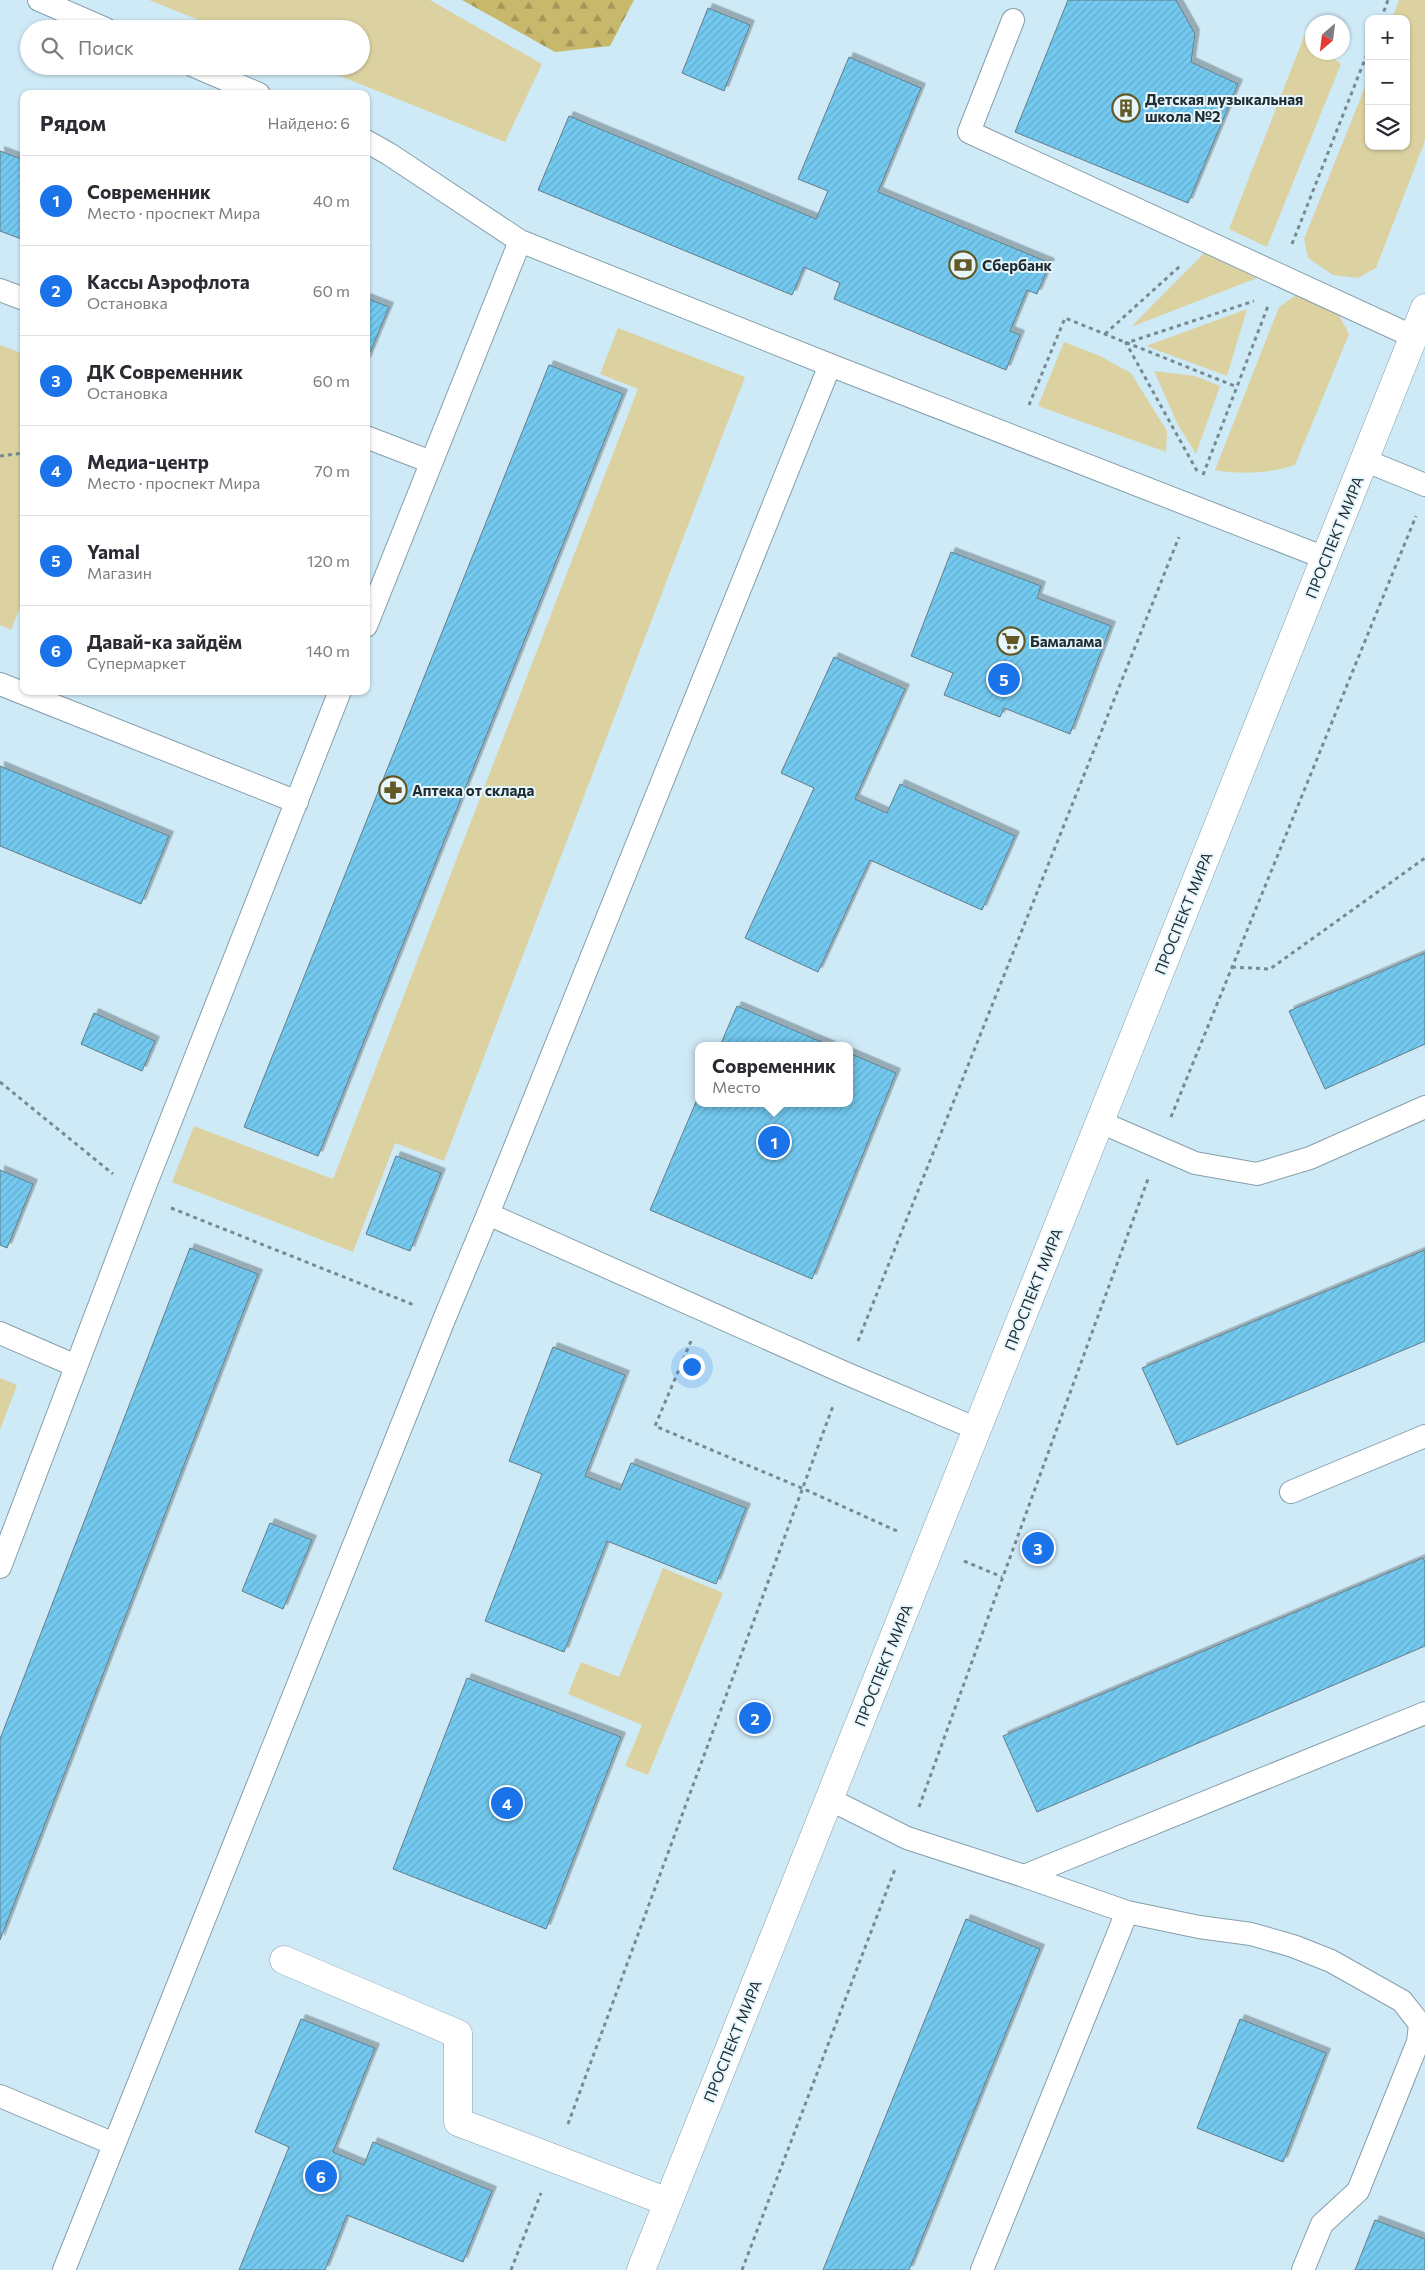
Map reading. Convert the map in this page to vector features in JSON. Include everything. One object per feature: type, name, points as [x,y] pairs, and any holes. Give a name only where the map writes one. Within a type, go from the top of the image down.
[{"type":"main road","name":"ПРОСПЕКТ МИРА","points":[[641,2270],[1425,308]]},
{"type":"main road","points":[[284,1960],[458,2034],[458,2122],[668,2202]]},
{"type":"lane","points":[[39,0],[85,20]]},
{"type":"lane","points":[[1013,20],[969,132],[1206,242],[1275,286],[1414,337]]},
{"type":"lane","points":[[215,75],[250,90]]},
{"type":"lane","points":[[370,144],[389,154],[520,241],[830,365],[1325,558]]},
{"type":"lane","points":[[370,616],[520,241]]},
{"type":"lane","points":[[0,290],[20,298]]},
{"type":"lane","points":[[64,2270],[445,1317],[830,365]]},
{"type":"lane","points":[[370,439],[431,462]]},
{"type":"lane","points":[[1364,460],[1425,485]]},
{"type":"lane","points":[[0,684],[20,692]]},
{"type":"lane","points":[[28,695],[297,802]]},
{"type":"lane","points":[[0,1567],[141,1196],[338,695]]},
{"type":"lane","points":[[1100,1122],[1195,1163],[1257,1174],[1310,1158],[1425,1107]]},
{"type":"lane","points":[[488,1214],[845,1373],[977,1429]]},
{"type":"lane","points":[[0,1333],[76,1366]]},
{"type":"lane","points":[[1291,1492],[1425,1436]]},
{"type":"lane","points":[[1024,1876],[1425,1714]]},
{"type":"lane","points":[[829,1799],[907,1838],[1127,1912],[1199,1927],[1251,1934],[1293,1946],[1332,1961],[1402,2001],[1420,2024],[1418,2042],[1358,2191],[1322,2224],[1302,2270]]},
{"type":"lane","points":[[982,2270],[1127,1912]]},
{"type":"lane","points":[[0,2096],[114,2144]]},
{"type":"path","points":[[1382,15],[1388,0]]},
{"type":"path","points":[[1126,343],[1202,479],[1275,286],[1365,59]]},
{"type":"path","points":[[1104,334],[1206,242]]},
{"type":"path","points":[[1126,343],[1275,286]]},
{"type":"path","points":[[1027,410],[1065,318],[1237,387]]},
{"type":"path","points":[[0,456],[20,454]]},
{"type":"path","points":[[511,2270],[555,2158],[804,1489],[845,1373],[1192,505]]},
{"type":"path","points":[[742,2270],[907,1838],[1159,1147],[1418,512]]},
{"type":"path","points":[[1232,967],[1270,969],[1425,858]]},
{"type":"path","points":[[0,1082],[141,1196],[445,1317]]},
{"type":"path","points":[[704,1311],[655,1426],[804,1489],[1002,1577]]},
{"type":"shaded area","points":[[149,0],[430,0],[542,64],[505,142],[338,75],[370,75],[370,20],[199,20]]},
{"type":"shaded area","points":[[1399,0],[1425,0],[1425,141],[1376,268],[1358,278],[1333,275],[1308,258],[1304,239],[1365,87],[1365,150],[1410,150],[1410,15],[1393,15]]},
{"type":"shaded area","points":[[1305,34],[1305,60],[1336,60],[1341,64],[1267,247],[1229,229]]},
{"type":"shaded area","points":[[1204,253],[1257,278],[1131,327]]},
{"type":"shaded area","points":[[1296,295],[1338,313],[1349,334],[1295,465],[1276,470],[1256,472],[1215,470],[1279,307]]},
{"type":"shaded area","points":[[1247,309],[1227,376],[1146,346]]},
{"type":"shaded area","points":[[618,328],[745,377],[444,1161],[395,1143],[353,1252],[172,1182],[194,1126],[333,1179],[638,389],[600,374]]},
{"type":"shaded area","points":[[1064,342],[1100,356],[1131,373],[1167,431],[1166,452],[1038,406]]},
{"type":"shaded area","points":[[0,345],[20,352],[20,608],[11,630],[0,625]]},
{"type":"shaded area","points":[[1154,371],[1195,376],[1220,386],[1196,454],[1178,425]]},
{"type":"shaded area","points":[[0,1378],[17,1385],[0,1430]]},
{"type":"shaded area","points":[[663,1568],[723,1593],[648,1775],[625,1766],[642,1725],[568,1694],[581,1662],[619,1677]]},
{"type":"green space","points":[[462,0],[634,0],[610,46],[555,52]]},
{"type":"building","name":"Детская музыкальная школа №2","points":[[1068,0],[1176,0],[1195,34],[1191,62],[1238,84],[1188,203],[1015,132]]},
{"type":"building","points":[[708,8],[750,25],[724,91],[682,73]]},
{"type":"building","points":[[849,57],[921,88],[878,192],[1050,263],[1037,294],[1027,290],[1010,331],[1020,335],[1006,370],[834,299],[840,283],[804,267],[792,295],[538,190],[569,116],[816,219],[828,191],[798,179]]},
{"type":"building","points":[[0,151],[20,158],[20,238],[0,231]]},
{"type":"building","points":[[370,300],[389,307],[370,352]]},
{"type":"building","points":[[549,365],[623,394],[318,1156],[244,1127]]},
{"type":"building","name":"Бамалама","points":[[951,552],[1041,586],[1037,598],[1111,626],[1070,734],[1004,708],[1000,717],[944,695],[953,673],[911,656]]},
{"type":"building","points":[[834,657],[905,689],[855,799],[887,813],[900,784],[1015,836],[982,910],[870,860],[818,972],[745,938],[814,788],[781,773]]},
{"type":"building","points":[[0,766],[169,836],[141,904],[0,846]]},
{"type":"building","points":[[1425,953],[1425,1044],[1325,1089],[1289,1011]]},
{"type":"building","points":[[737,1006],[822,1042],[722,1042]]},
{"type":"building","points":[[94,1013],[155,1041],[142,1071],[81,1044]]},
{"type":"building","points":[[853,1055],[896,1073],[812,1279],[650,1210],[695,1104],[695,1107],[853,1107]]},
{"type":"building","points":[[396,1156],[441,1173],[410,1251],[366,1234]]},
{"type":"building","points":[[0,1170],[33,1184],[7,1248],[0,1245]]},
{"type":"building","points":[[190,1248],[258,1274],[0,1940],[0,1739]]},
{"type":"building","points":[[1425,1250],[1425,1341],[1177,1445],[1142,1368]]},
{"type":"building","points":[[553,1347],[625,1375],[585,1476],[620,1490],[631,1463],[746,1508],[716,1584],[607,1541],[564,1652],[485,1621],[542,1474],[509,1461]]},
{"type":"building","points":[[270,1523],[312,1540],[283,1609],[242,1591]]},
{"type":"building","points":[[1423,1558],[1425,1562],[1425,1646],[1037,1812],[1003,1736]]},
{"type":"building","points":[[467,1678],[621,1737],[546,1929],[393,1869]]},
{"type":"building","points":[[966,1919],[1040,1949],[909,2270],[823,2270]]},
{"type":"building","points":[[301,2019],[375,2048],[333,2152],[364,2165],[373,2142],[492,2191],[463,2262],[347,2215],[325,2270],[239,2270],[289,2147],[255,2132]]},
{"type":"building","points":[[1240,2019],[1326,2053],[1283,2162],[1197,2128]]},
{"type":"building","points":[[1375,2220],[1425,2239],[1425,2270],[1355,2270]]},
{"type":"place","name":"Детская музыкальная школа №2","points":[[1126,108]]},
{"type":"place","name":"Сбербанк","points":[[963,265]]},
{"type":"place","name":"Бамалама","points":[[1011,641]]},
{"type":"place","name":"Yamal","points":[[1004,679]]},
{"type":"place","name":"Аптека от склада","points":[[393,790]]},
{"type":"place","name":"Современник","points":[[774,1142]]},
{"type":"place","name":"ДК Современник","points":[[1038,1548]]},
{"type":"place","name":"Кассы Аэрофлота","points":[[755,1718]]},
{"type":"place","name":"Медиа-центр","points":[[507,1803]]},
{"type":"place","name":"Давай-ка зайдём","points":[[321,2176]]}]
